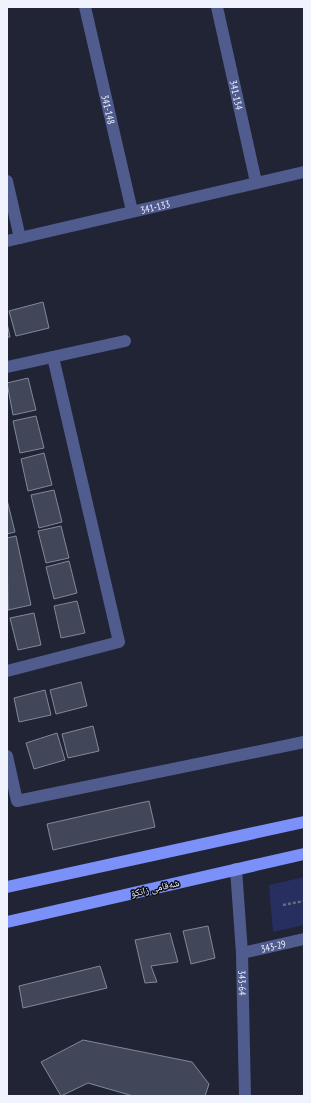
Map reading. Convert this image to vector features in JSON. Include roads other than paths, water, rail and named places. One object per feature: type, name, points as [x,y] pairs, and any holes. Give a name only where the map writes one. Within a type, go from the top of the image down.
[{"type":"main road","points":[[7,887],[304,822]]},
{"type":"main road","name":"شەقامی زانکۆ","points":[[7,922],[304,854]]},
{"type":"street","name":"341-148","points":[[85,7],[132,211]]},
{"type":"street","name":"341-134","points":[[217,7],[256,182]]},
{"type":"street","name":"341-133","points":[[7,241],[304,172]]},
{"type":"street","points":[[7,181],[20,238]]},
{"type":"street","points":[[7,367],[125,341]]},
{"type":"street","points":[[7,671],[120,642],[53,357]]},
{"type":"street","points":[[7,756],[17,801],[304,742]]},
{"type":"street","name":"343-64","points":[[236,869],[242,953],[245,1096]]},
{"type":"street","name":"343-29","points":[[242,953],[304,939]]}]
